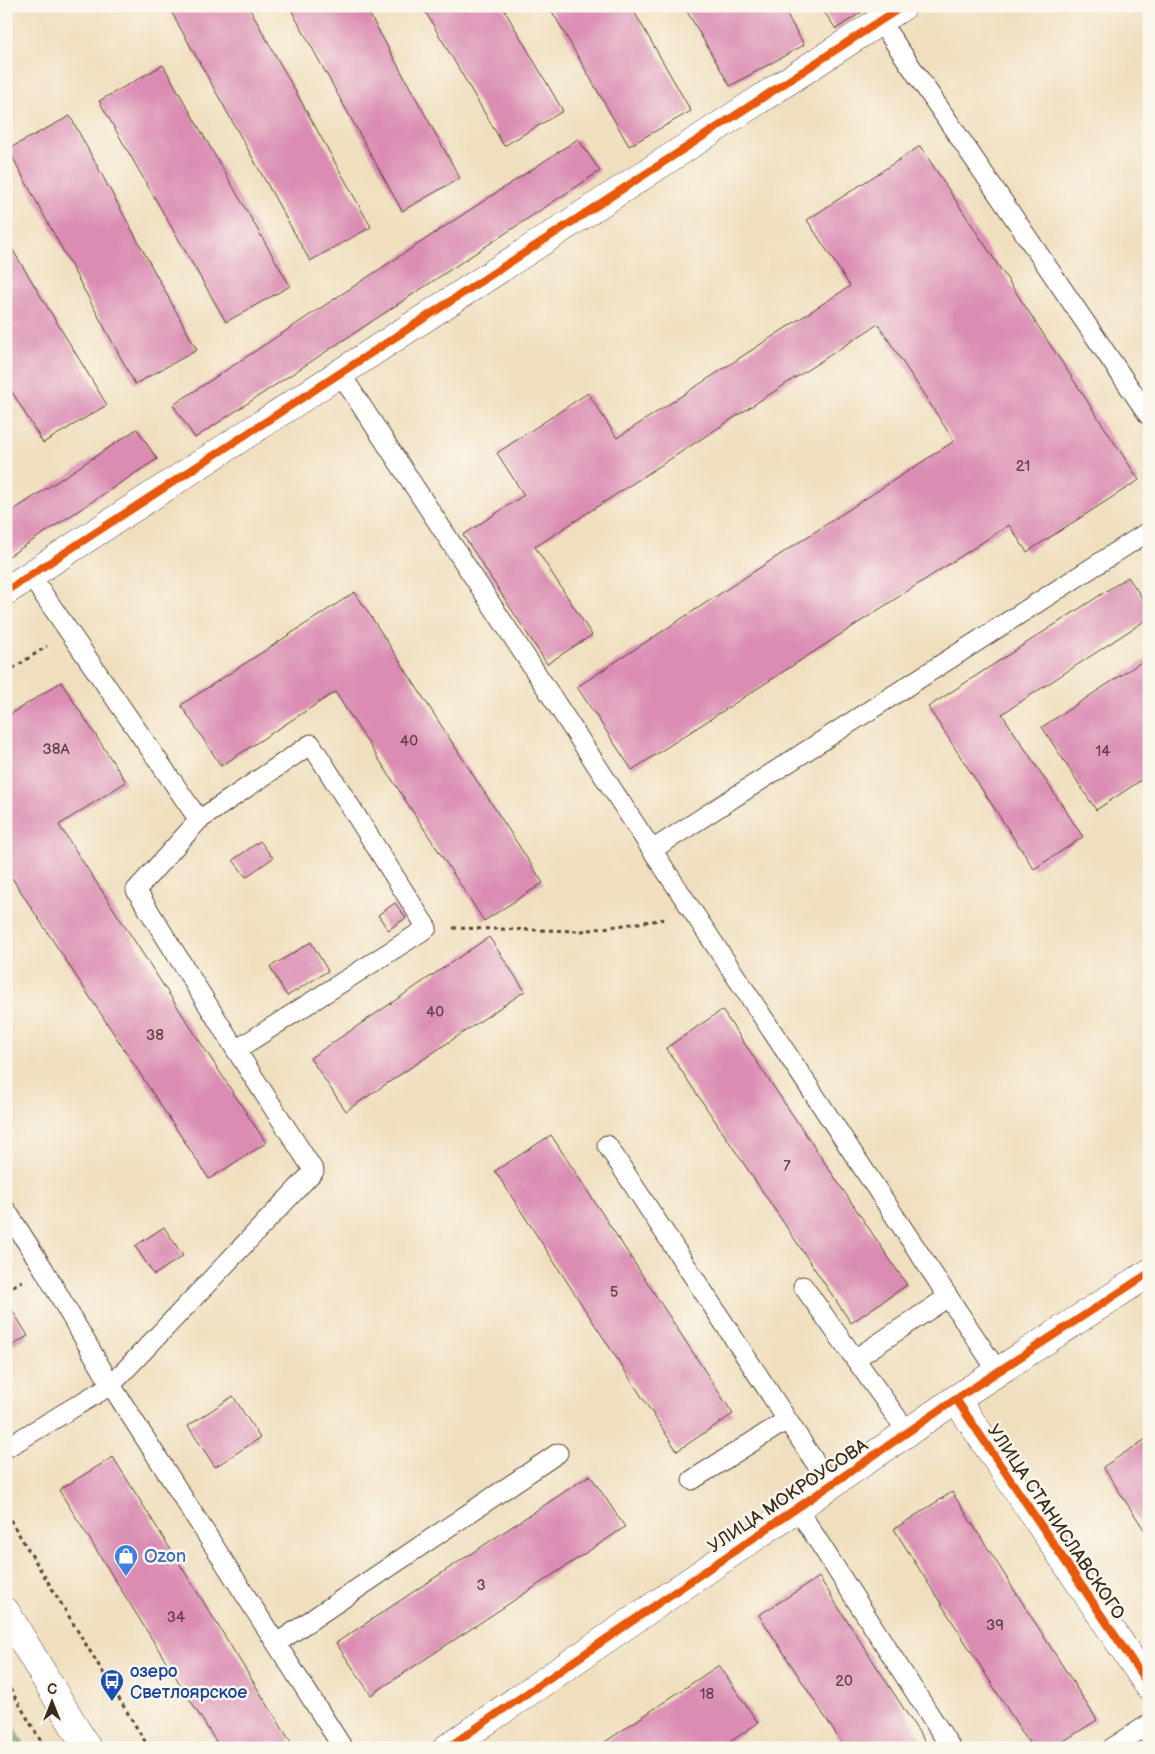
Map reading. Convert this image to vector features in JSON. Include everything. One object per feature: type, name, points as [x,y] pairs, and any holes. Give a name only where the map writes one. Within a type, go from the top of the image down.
[{"type":"street","points":[[6,591],[902,6]]},
{"type":"street","name":"УЛИЦА МОКРОУСОВА","points":[[447,1748],[956,1399],[1149,1273]]},
{"type":"street","name":"УЛИЦА СТАНИСЛАВСКОГО","points":[[956,1399],[1149,1686]]},
{"type":"street","points":[[6,1612],[87,1748]]},
{"type":"lane","points":[[880,21],[1149,416]]},
{"type":"lane","points":[[340,374],[652,850],[998,1372]]},
{"type":"lane","points":[[652,850],[1149,532]]},
{"type":"lane","points":[[30,576],[199,820]]},
{"type":"lane","points":[[6,1448],[111,1385],[314,1171],[236,1050],[136,890],[199,820],[311,744],[428,928],[236,1050]]},
{"type":"lane","points":[[607,1145],[830,1485]]},
{"type":"lane","points":[[6,1210],[44,1268],[111,1385],[343,1748]]},
{"type":"lane","points":[[803,1286],[908,1433]]},
{"type":"lane","points":[[855,1359],[948,1297]]},
{"type":"lane","points":[[692,1480],[787,1420]]},
{"type":"lane","points":[[277,1643],[558,1453]]},
{"type":"lane","points":[[797,1508],[951,1748]]},
{"type":"lane","points":[[1112,1748],[1149,1724]]},
{"type":"path","points":[[6,673],[69,632]]},
{"type":"path","points":[[428,928],[582,931],[695,915]]},
{"type":"path","points":[[6,1513],[149,1748]]},
{"type":"path","points":[[6,1682],[45,1748]]},
{"type":"green space","points":[[6,1714],[27,1748],[6,1748]]},
{"type":"building","points":[[168,6],[248,6],[371,227],[310,261]]},
{"type":"building","points":[[289,6],[365,6],[460,178],[402,211]]},
{"type":"building","points":[[422,6],[502,6],[563,111],[504,146]]},
{"type":"building","points":[[549,6],[631,6],[691,111],[629,146]]},
{"type":"building","points":[[684,6],[782,6],[804,45],[730,86]]},
{"type":"building","points":[[820,6],[860,6],[863,11],[836,29]]},
{"type":"building","points":[[163,65],[290,286],[226,322],[99,101]]},
{"type":"building","points":[[70,116],[197,350],[135,384],[8,149]]},
{"type":"building","points":[[578,139],[600,171],[195,438],[173,405]]},
{"type":"building","points":[[920,146],[1139,480],[1027,552],[1009,525],[632,770],[577,687],[954,441],[878,324],[535,547],[592,635],[547,664],[463,535],[524,495],[497,453],[588,393],[617,438],[850,286],[807,220]]},
{"type":"building","points":[[6,239],[107,405],[43,443],[6,382]]},
{"type":"building","points":[[137,429],[157,459],[6,558],[6,515]]},
{"type":"building","points":[[1128,577],[1149,608],[1149,618],[1002,714],[1083,837],[1034,869],[928,707]]},
{"type":"building","points":[[355,592],[543,883],[484,921],[335,692],[221,766],[181,705]]},
{"type":"building","points":[[1149,657],[1149,775],[1096,810],[1042,727]]},
{"type":"building","points":[[61,682],[126,782],[59,825],[266,1143],[209,1179],[6,869],[6,717]]},
{"type":"building","points":[[260,841],[273,858],[246,877],[233,860]]},
{"type":"building","points":[[395,903],[406,918],[388,930],[378,915]]},
{"type":"building","points":[[489,937],[525,991],[346,1111],[310,1058]]},
{"type":"building","points":[[311,942],[328,971],[287,996],[270,967]]},
{"type":"building","points":[[722,1010],[907,1285],[851,1323],[666,1048]]},
{"type":"building","points":[[551,1135],[733,1414],[677,1451],[495,1171]]},
{"type":"building","points":[[164,1227],[183,1256],[154,1275],[135,1246]]},
{"type":"building","points":[[6,1300],[28,1336],[6,1349]]},
{"type":"building","points":[[233,1396],[260,1438],[215,1467],[188,1426]]},
{"type":"building","points":[[1149,1437],[1149,1537],[1103,1467]]},
{"type":"building","points":[[113,1457],[292,1744],[286,1748],[220,1748],[59,1490]]},
{"type":"building","points":[[590,1475],[625,1527],[371,1695],[336,1643]]},
{"type":"building","points":[[952,1492],[1097,1720],[1053,1748],[1032,1748],[894,1529]]},
{"type":"building","points":[[819,1577],[929,1748],[845,1748],[759,1615]]},
{"type":"building","points":[[719,1665],[758,1723],[721,1748],[596,1748]]},
{"type":"cycle path","points":[[6,591],[903,6]]},
{"type":"cycle path","points":[[447,1748],[956,1399],[1149,1273]]},
{"type":"cycle path","points":[[956,1399],[1149,1686]]},
{"type":"place","name":"Ozon","points":[[126,1577]]},
{"type":"place","name":"озеро Светлоярское","points":[[112,1702]]}]
